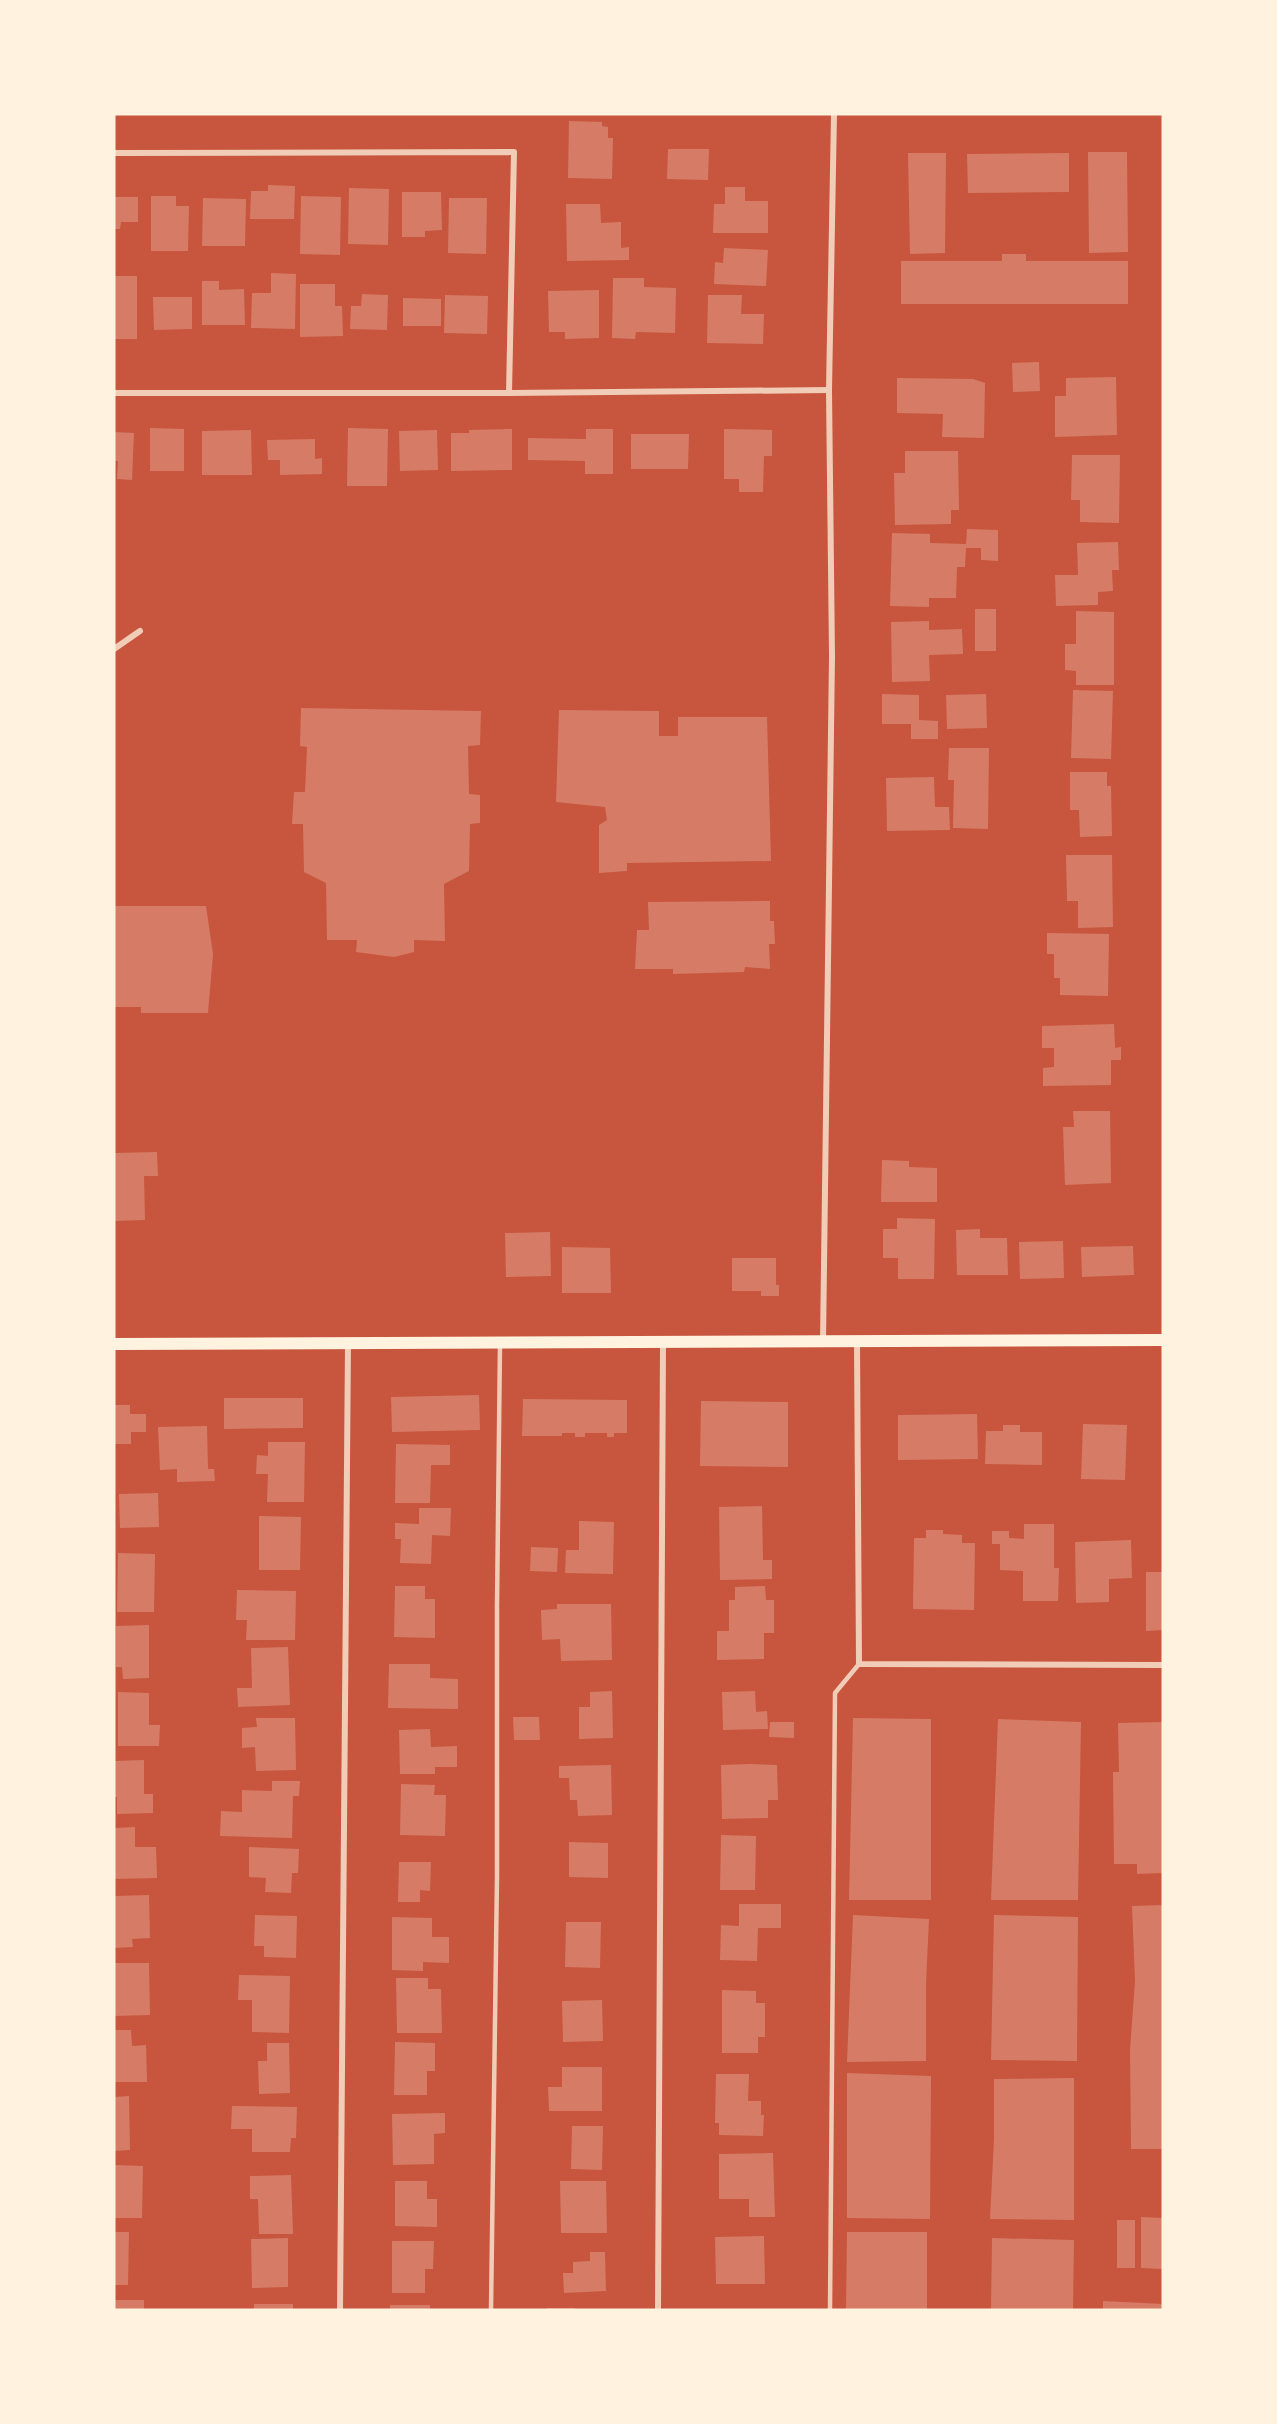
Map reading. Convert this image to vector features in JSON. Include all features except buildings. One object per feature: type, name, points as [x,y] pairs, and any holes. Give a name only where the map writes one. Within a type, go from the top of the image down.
[{"type":"main road","points":[[114,1344],[1163,1340]]},
{"type":"street","points":[[823,1342],[831,679],[829,390],[834,114]]},
{"type":"street","points":[[114,153],[514,152],[509,393]]},
{"type":"street","points":[[114,393],[829,390]]},
{"type":"street","points":[[114,649],[140,631]]},
{"type":"street","points":[[658,2310],[663,1342]]},
{"type":"street","points":[[857,1342],[859,1664],[1163,1665]]},
{"type":"street","points":[[340,2310],[348,1344]]},
{"type":"lane","points":[[491,2310],[497,1877],[496,1606],[500,1343]]},
{"type":"lane","points":[[830,2310],[835,1694],[859,1664]]}]
